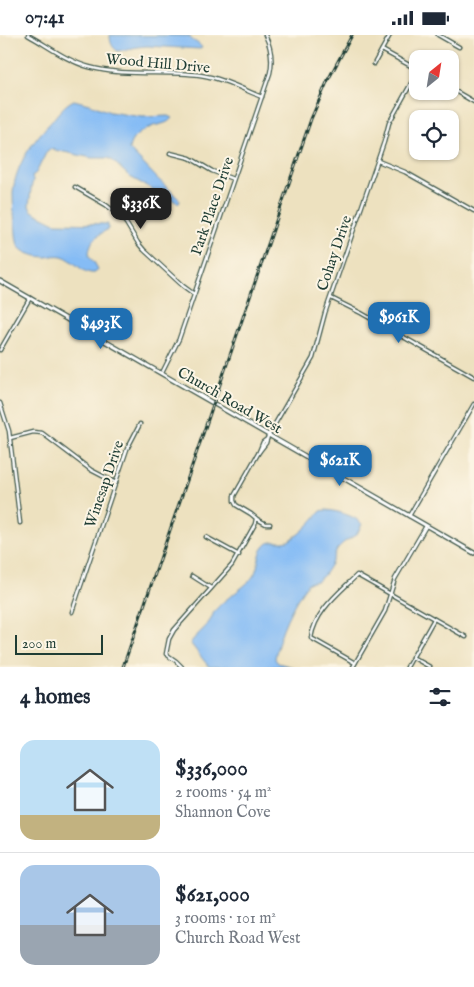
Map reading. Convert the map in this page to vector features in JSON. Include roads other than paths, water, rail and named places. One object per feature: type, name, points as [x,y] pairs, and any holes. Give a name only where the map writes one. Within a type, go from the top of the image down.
[{"type":"street","name":"Wood Hill Drive","points":[[28,35],[75,62],[90,67],[122,72],[201,75],[262,97]]},
{"type":"street","name":"Park Place Drive","points":[[162,373],[178,341],[271,70],[271,55],[265,35]]},
{"type":"street","points":[[374,64],[390,35]]},
{"type":"street","points":[[438,35],[459,47]]},
{"type":"street","points":[[382,49],[409,66]]},
{"type":"street","name":"Cohay Drive","points":[[256,519],[236,505],[234,499],[311,361],[389,123],[409,87]]},
{"type":"street","points":[[459,93],[474,102]]},
{"type":"street","points":[[170,153],[190,158],[212,171],[233,179]]},
{"type":"street","points":[[378,161],[405,172],[474,211]]},
{"type":"street","points":[[75,187],[120,215],[144,250],[194,295]]},
{"type":"street","name":"Church Road West","points":[[0,281],[162,373],[268,437],[474,553]]},
{"type":"street","points":[[331,297],[474,377]]},
{"type":"street","points":[[0,349],[30,298]]},
{"type":"street","points":[[0,403],[10,438],[20,523]]},
{"type":"street","points":[[409,516],[474,405]]},
{"type":"street","name":"Winesap Drive","points":[[72,612],[129,443],[140,424]]},
{"type":"street","points":[[10,438],[33,432],[42,433],[91,470],[116,483]]},
{"type":"street","points":[[182,667],[167,655],[169,639],[178,624],[232,565],[239,555],[256,519],[270,524]]},
{"type":"street","points":[[352,667],[385,611],[395,579],[426,526]]},
{"type":"street","points":[[206,537],[239,555]]},
{"type":"street","points":[[355,663],[311,638],[313,629],[323,610],[357,575],[466,637]]},
{"type":"street","points":[[192,577],[211,588]]},
{"type":"street","points":[[406,667],[434,619]]},
{"type":"street","points":[[412,657],[430,667]]},
{"type":"water","points":[[110,35],[189,36],[202,48],[147,46],[118,51],[112,45]]},
{"type":"water","points":[[74,100],[110,112],[142,117],[168,116],[172,118],[140,133],[131,141],[129,149],[179,199],[178,203],[130,177],[108,158],[92,158],[50,149],[47,151],[36,173],[32,176],[29,206],[35,213],[55,223],[108,224],[108,229],[97,237],[90,246],[89,256],[98,269],[95,273],[86,272],[62,256],[43,257],[28,253],[19,247],[16,236],[13,193],[14,183],[21,163],[38,137],[62,109]]},
{"type":"water","points":[[321,511],[345,514],[355,518],[362,524],[357,534],[337,549],[324,575],[317,581],[308,583],[292,610],[283,629],[275,659],[278,663],[293,667],[209,667],[191,642],[211,620],[219,606],[251,579],[256,571],[261,552],[267,544],[290,540],[303,530]]},
{"type":"railway","points":[[123,667],[311,119],[328,80],[352,35]]}]
